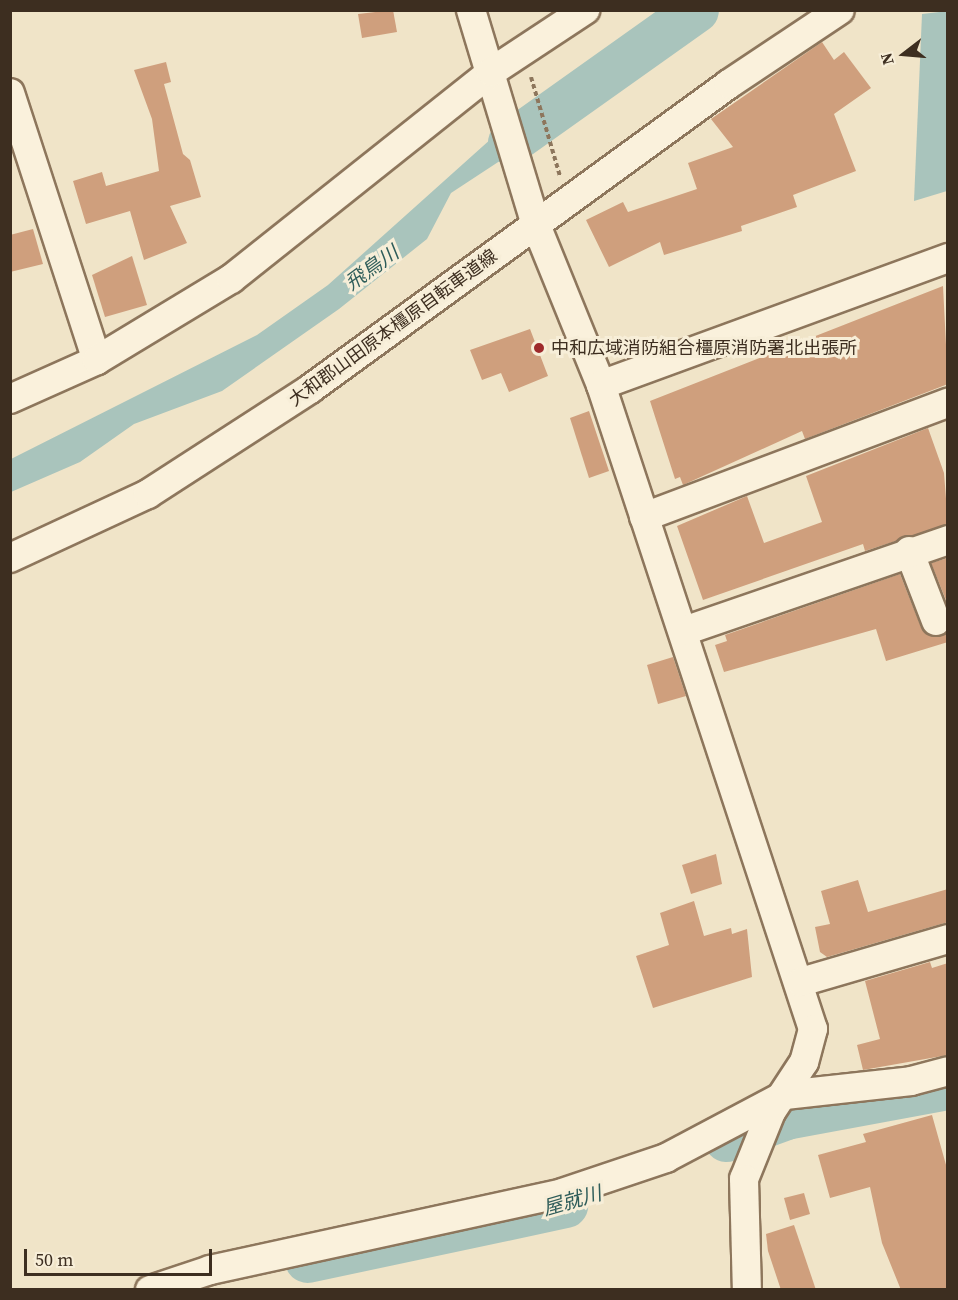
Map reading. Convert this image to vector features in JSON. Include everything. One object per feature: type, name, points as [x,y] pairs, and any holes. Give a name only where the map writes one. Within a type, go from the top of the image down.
[{"type":"street","points":[[471,10],[534,218],[601,386],[801,982],[813,1029],[804,1062],[773,1112],[744,1179],[747,1290]]},
{"type":"street","points":[[10,399],[98,360],[231,279],[585,10]]},
{"type":"street","name":"大和郡山田原本橿原自転車道線","points":[[10,558],[148,494],[310,389],[534,218],[840,10]]},
{"type":"street","points":[[10,93],[98,360]]},
{"type":"street","points":[[601,386],[948,258]]},
{"type":"street","points":[[644,517],[948,403]]},
{"type":"street","points":[[684,631],[909,551],[948,540]]},
{"type":"street","points":[[909,551],[936,621]]},
{"type":"street","points":[[801,982],[948,939]]},
{"type":"street","points":[[150,1290],[210,1270],[562,1192],[666,1158],[773,1112],[948,1071]]},
{"type":"path","points":[[528,68],[561,179]]},
{"type":"water","points":[[948,11],[947,191],[914,201],[922,14]]},
{"type":"water","points":[[546,103],[577,110],[451,193],[427,239],[339,309],[222,391],[134,424],[80,462],[11,492],[11,459],[257,335],[328,285],[492,138]]},
{"type":"building","points":[[393,10],[397,32],[362,38],[358,14]]},
{"type":"building","points":[[822,42],[834,60],[844,52],[871,88],[834,114],[856,171],[793,195],[797,207],[741,226],[742,231],[664,255],[660,242],[609,267],[586,220],[623,202],[628,212],[697,189],[688,163],[733,147],[711,119]]},
{"type":"building","points":[[166,62],[171,82],[164,84],[183,154],[190,160],[201,197],[170,206],[187,243],[144,260],[130,211],[86,224],[73,181],[102,172],[106,186],[159,171],[152,119],[134,70]]},
{"type":"building","points":[[33,229],[43,264],[10,272],[10,235]]},
{"type":"building","points":[[132,256],[147,305],[105,317],[92,275]]},
{"type":"building","points":[[943,286],[948,384],[805,439],[802,431],[683,485],[680,477],[675,479],[650,401]]},
{"type":"building","points":[[530,329],[548,376],[509,392],[501,373],[482,380],[470,350]]},
{"type":"building","points":[[589,411],[609,471],[589,478],[570,418]]},
{"type":"building","points":[[928,428],[944,473],[948,524],[865,551],[863,544],[703,600],[677,526],[747,496],[764,543],[822,522],[806,476]]},
{"type":"building","points":[[948,558],[948,605],[931,563]]},
{"type":"building","points":[[900,574],[921,627],[933,637],[948,632],[948,642],[886,661],[876,629],[724,672],[715,645],[727,641],[725,635]]},
{"type":"building","points":[[673,657],[686,696],[658,704],[647,665]]},
{"type":"building","points":[[716,854],[722,884],[691,894],[682,865]]},
{"type":"building","points":[[858,880],[868,912],[948,889],[948,922],[827,957],[820,952],[815,927],[830,924],[821,891]]},
{"type":"building","points":[[694,901],[704,936],[731,928],[732,934],[747,929],[752,977],[653,1008],[636,956],[669,945],[660,913]]},
{"type":"building","points":[[930,962],[932,968],[948,963],[948,1055],[863,1070],[857,1045],[880,1039],[865,981]]},
{"type":"building","points":[[932,1115],[948,1172],[948,1290],[901,1290],[882,1243],[870,1187],[830,1198],[818,1155],[866,1142],[863,1134]]},
{"type":"building","points":[[804,1193],[810,1214],[790,1220],[784,1198]]},
{"type":"building","points":[[794,1225],[816,1290],[781,1290],[768,1251],[766,1234]]},
{"type":"waterway","name":"飛鳥川","points":[[510,142],[696,10]]},
{"type":"waterway","name":"屋就川","points":[[726,1139],[786,1117],[948,1087]]},
{"type":"waterway","name":"屋就川","points":[[307,1260],[565,1205]]},
{"type":"place","name":"中和広域消防組合橿原消防署北出張所","points":[[539,348]]}]
